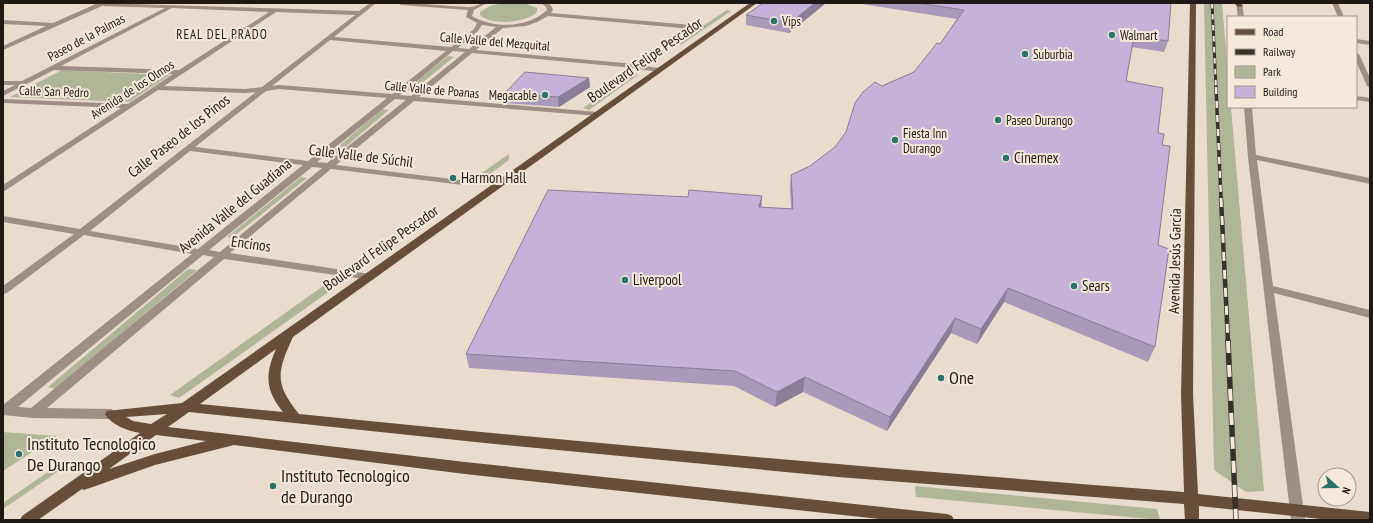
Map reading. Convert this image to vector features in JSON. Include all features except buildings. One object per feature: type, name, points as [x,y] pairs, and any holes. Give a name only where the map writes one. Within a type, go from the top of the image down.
[{"type":"main road","name":"Boulevard Felipe Pescador","points":[[27,520],[754,3]]},
{"type":"main road","name":"Avenida Jesús García","points":[[1192,520],[1187,394],[1193,3]]},
{"type":"main road","points":[[288,335],[275,365],[273,378],[275,389],[279,398],[294,417]]},
{"type":"main road","points":[[111,414],[187,407],[486,438],[838,471],[1191,499],[1297,515],[1370,518]]},
{"type":"main road","points":[[111,414],[130,426],[155,430],[465,468],[947,520]]},
{"type":"main road","points":[[72,488],[155,459],[193,449],[240,440]]},
{"type":"street","points":[[3,48],[102,3],[260,10],[273,7],[360,13]]},
{"type":"street","name":"Paseo de la Palmas","points":[[3,94],[150,17],[182,3]]},
{"type":"street","name":"Calle Paseo de los Pinos","points":[[3,291],[82,232],[373,3]]},
{"type":"street","points":[[401,3],[472,9],[484,3]]},
{"type":"street","points":[[544,3],[549,6],[550,10],[548,14]]},
{"type":"street","points":[[1336,3],[1341,16]]},
{"type":"street","points":[[1238,4],[1241,16]]},
{"type":"street","name":"Avenida de los Olmos","points":[[3,189],[179,72],[273,7]]},
{"type":"street","points":[[472,9],[469,13],[469,17],[480,23],[501,26],[529,23],[548,14],[692,27]]},
{"type":"street","points":[[3,22],[55,25]]},
{"type":"street","name":"Avenida Valle del Guadiana","points":[[4,410],[476,30],[480,23]]},
{"type":"street","name":"Avenida Valle del Guadiana","points":[[33,413],[468,51],[501,26]]},
{"type":"street","name":"Calle Valle del Mezquital","points":[[327,38],[629,65],[660,70]]},
{"type":"street","points":[[1357,41],[1370,43]]},
{"type":"street","points":[[1357,56],[1370,86]]},
{"type":"street","name":"Calle San Pedro","points":[[52,68],[179,72]]},
{"type":"street","points":[[3,83],[23,83]]},
{"type":"street","name":"Calle Valle de Poanas","points":[[155,88],[244,91],[279,87],[598,114]]},
{"type":"street","points":[[1357,98],[1370,100]]},
{"type":"street","name":"Calle San Pedro","points":[[3,101],[128,106]]},
{"type":"street","points":[[1248,108],[1252,157],[1297,515]]},
{"type":"street","name":"Calle Valle de Súchil","points":[[187,148],[460,183]]},
{"type":"street","points":[[1252,157],[1370,181]]},
{"type":"street","name":"Encinos","points":[[3,219],[200,252],[370,276]]},
{"type":"street","points":[[1268,288],[1370,314]]},
{"type":"street","points":[[4,410],[33,413],[111,414]]},
{"type":"green space","points":[[503,3],[524,3],[537,8],[537,12],[525,19],[508,22],[492,21],[480,15],[480,12],[490,6]]},
{"type":"green space","points":[[1204,3],[1222,3],[1227,61],[1227,108],[1231,108],[1264,491],[1246,492],[1214,470]]},
{"type":"green space","points":[[727,10],[731,11],[681,45],[676,44]]},
{"type":"green space","points":[[448,56],[454,57],[412,91],[405,90]]},
{"type":"green space","points":[[62,70],[170,75],[129,102],[10,97]]},
{"type":"green space","points":[[633,73],[638,75],[589,110],[583,108]]},
{"type":"green space","points":[[382,109],[389,110],[337,154],[331,153]]},
{"type":"green space","points":[[509,154],[509,160],[490,174],[476,177]]},
{"type":"green space","points":[[301,177],[307,178],[232,238],[227,237]]},
{"type":"green space","points":[[188,269],[197,270],[56,389],[48,387]]},
{"type":"green space","points":[[326,284],[337,286],[179,398],[170,395]]},
{"type":"green space","name":"Instituto Tecnologico De Durango","points":[[3,432],[57,436],[3,471]]},
{"type":"green space","points":[[58,465],[63,468],[3,509],[3,503]]},
{"type":"green space","points":[[915,486],[1157,509],[1160,520],[916,497]]},
{"type":"railway","points":[[1212,3],[1216,88]]},
{"type":"railway","points":[[1216,87],[1221,199]]},
{"type":"railway","points":[[1221,198],[1228,342]]},
{"type":"railway","points":[[1228,341],[1236,520]]},
{"type":"place","name":"Vips","points":[[774,21]]},
{"type":"place","name":"Walmart","points":[[1112,35]]},
{"type":"place","name":"Suburbia","points":[[1025,54]]},
{"type":"place","name":"Megacable","points":[[545,95]]},
{"type":"place","name":"Paseo Durango","points":[[998,120]]},
{"type":"place","name":"Fiesta Inn Durango","points":[[895,140]]},
{"type":"place","name":"Cinemex","points":[[1006,158]]},
{"type":"place","name":"Harmon Hall","points":[[453,178]]},
{"type":"place","name":"Liverpool","points":[[625,280]]},
{"type":"place","name":"Sears","points":[[1074,286]]},
{"type":"place","name":"One","points":[[941,378]]},
{"type":"place","name":"Instituto Tecnologico De Durango","points":[[19,454]]},
{"type":"place","name":"Instituto Tecnologico de Durango","points":[[273,486]]},
{"type":"district","name":"REAL DEL PRADO","points":[[222,34]]}]
